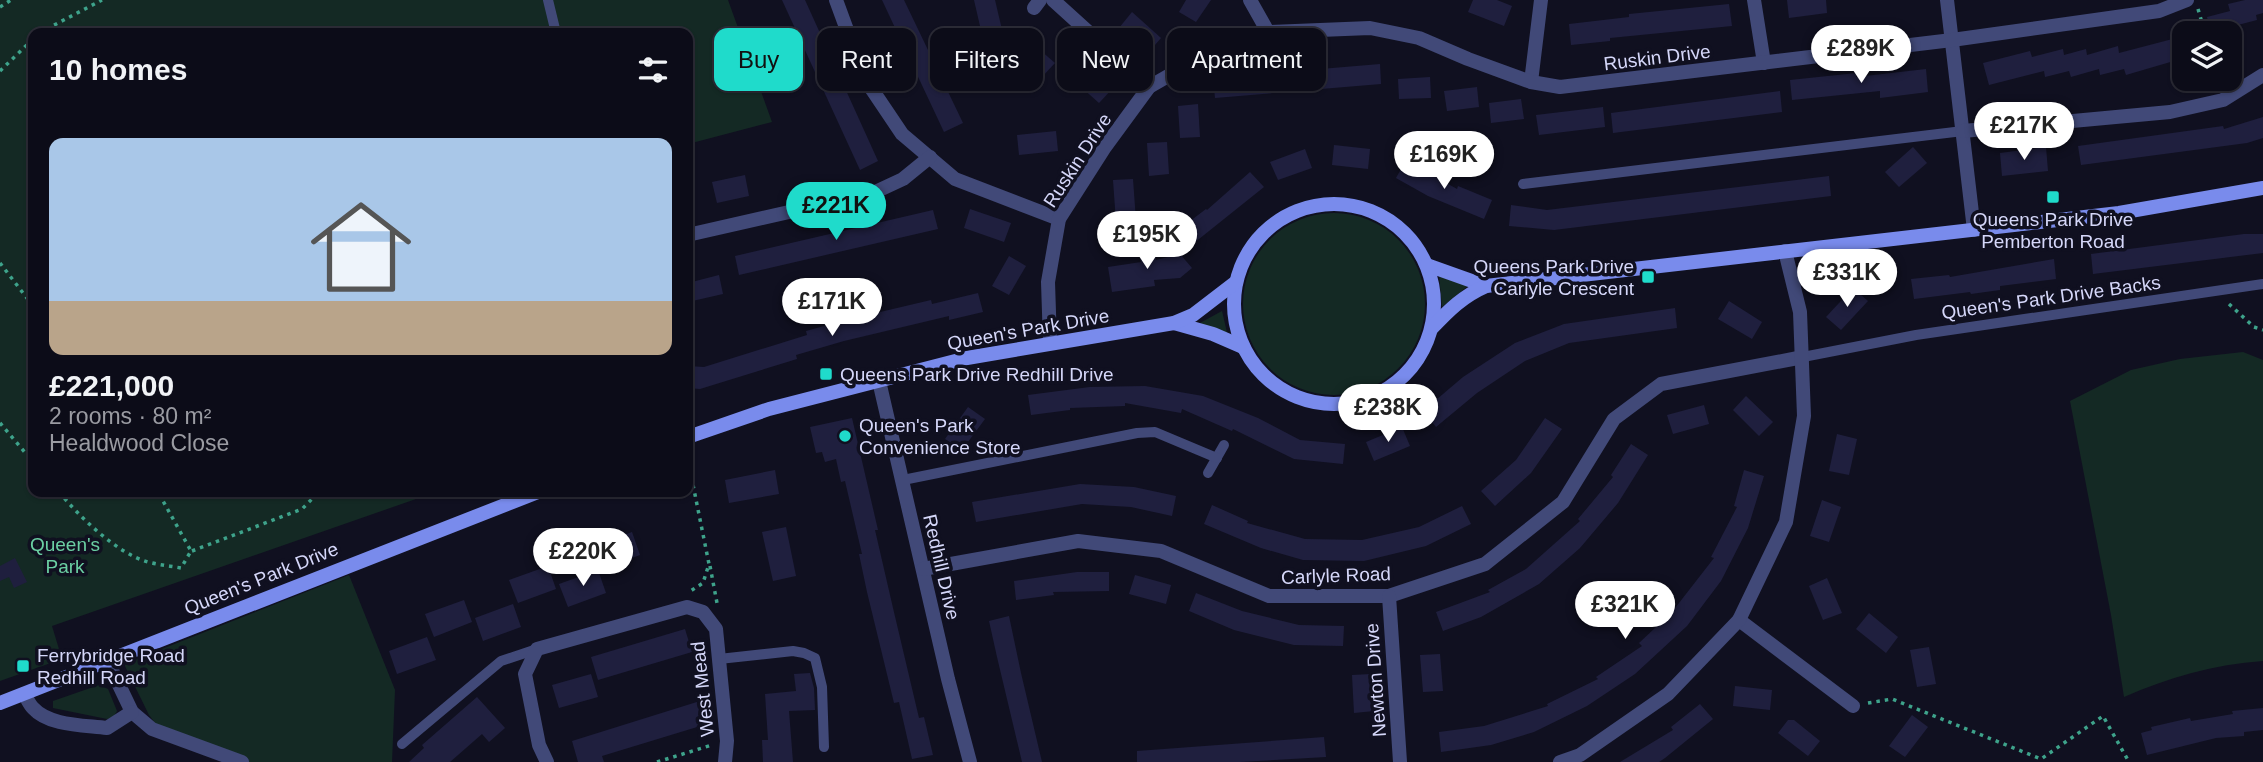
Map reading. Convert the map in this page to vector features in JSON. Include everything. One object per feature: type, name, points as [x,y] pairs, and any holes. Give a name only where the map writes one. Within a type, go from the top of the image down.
[{"type":"street","points":[[836,0],[865,79],[902,134],[955,179],[1059,219]]},
{"type":"street","points":[[1054,0],[1085,28]]},
{"type":"street","points":[[1250,0],[1266,28]]},
{"type":"street","points":[[1531,82],[1541,0]]},
{"type":"street","points":[[1754,0],[1764,63]]},
{"type":"street","points":[[1947,0],[1974,229]]},
{"type":"street","name":"Ruskin Drive","points":[[1326,30],[1370,28],[1419,38],[1531,82],[1560,87],[1952,40],[2130,7],[2159,11],[2187,0]]},
{"type":"street","points":[[1963,131],[2170,112],[2223,100],[2263,75]]},
{"type":"street","name":"Ruskin Drive","points":[[1050,343],[1048,282],[1059,219],[1105,147],[1146,91]]},
{"type":"street","points":[[693,234],[873,193],[902,179],[930,157]]},
{"type":"street","name":"Queen's Park Drive","points":[[1433,328],[1435,296],[1427,265],[1410,238],[1385,218],[1355,206],[1333,204],[1311,207],[1290,214],[1271,226],[1255,242],[1236,282],[1236,326],[1243,347],[1254,366],[1278,388],[1307,402],[1339,405],[1371,398],[1398,382],[1420,358],[1433,328],[1451,307],[1469,293],[1486,286],[2119,213],[2263,188]]},
{"type":"street","points":[[1560,762],[1580,755],[1668,694],[1739,620],[1786,522],[1804,416],[1800,312],[1785,251]]},
{"type":"street","name":"Queen's Park Drive","points":[[1427,265],[1486,286]]},
{"type":"street","name":"Queen's Park Drive","points":[[693,435],[769,409],[967,358],[1174,323],[1194,315],[1236,282]]},
{"type":"street","name":"Queen's Park Drive","points":[[1174,323],[1213,334],[1243,347]]},
{"type":"street","name":"Carlyle Road","points":[[923,569],[1079,541],[1161,551],[1269,596],[1389,596],[1485,564],[1563,502],[1614,419],[1661,384],[1803,357]]},
{"type":"street","name":"Redhill Drive","points":[[879,381],[970,762]]},
{"type":"street","name":"Queen's Park Drive","points":[[0,703],[524,497]]},
{"type":"street","name":"Newton Drive","points":[[1389,596],[1400,762]]},
{"type":"street","points":[[547,762],[539,745],[525,674],[537,649],[687,607]]},
{"type":"street","name":"West Mead","points":[[687,607],[703,612],[716,629],[727,741],[725,762]]},
{"type":"street","points":[[1739,620],[1853,706]]},
{"type":"street","points":[[107,660],[132,712],[152,729],[242,762]]},
{"type":"street","points":[[24,694],[33,708],[58,721],[107,728],[132,712]]},
{"type":"lane","points":[[548,0],[555,28]]},
{"type":"lane","points":[[1523,184],[1963,131]]},
{"type":"lane","name":"Queen's Park Drive Backs","points":[[1803,357],[1916,335],[2263,284]]},
{"type":"lane","points":[[903,480],[1137,433],[1155,432],[1217,458]]},
{"type":"lane","points":[[1208,473],[1224,445]]},
{"type":"lane","points":[[402,744],[501,661],[537,649]]},
{"type":"lane","points":[[719,659],[793,651],[815,658],[822,687],[824,747]]},
{"type":"path","points":[[0,7],[11,0]]},
{"type":"path","points":[[49,28],[102,0]]},
{"type":"path","points":[[2196,0],[2202,21]]},
{"type":"path","points":[[0,71],[28,44]]},
{"type":"path","points":[[0,263],[28,299]]},
{"type":"path","points":[[2214,291],[2254,327],[2263,330]]},
{"type":"path","points":[[0,423],[28,456]]},
{"type":"path","points":[[693,485],[719,611],[716,629]]},
{"type":"path","points":[[63,497],[113,543],[146,562],[181,568],[191,551],[302,509],[314,497]]},
{"type":"path","points":[[161,497],[191,551]]},
{"type":"path","points":[[687,607],[688,592],[703,583],[709,564]]},
{"type":"path","points":[[1853,706],[1892,699],[2041,759],[2102,716],[2129,762]]},
{"type":"path","points":[[657,762],[727,741]]},
{"type":"green space","name":"Queen's Park","points":[[0,0],[728,0],[738,28],[714,28],[714,91],[761,91],[772,122],[693,143],[693,28],[28,28],[28,497],[422,497],[52,626],[62,659],[0,681]]},
{"type":"green space","points":[[1334,213],[1352,214],[1369,220],[1399,239],[1418,269],[1424,286],[1424,322],[1418,339],[1399,369],[1369,388],[1352,394],[1334,395],[1316,394],[1299,388],[1269,369],[1250,339],[1244,322],[1243,304],[1244,286],[1250,269],[1269,239],[1299,220],[1316,214]]},
{"type":"green space","points":[[1439,274],[1469,285],[1442,307]]},
{"type":"green space","points":[[1222,311],[1228,337],[1198,324]]},
{"type":"green space","points":[[2243,352],[2263,360],[2263,661],[2192,673],[2124,697],[2070,401],[2131,370],[2180,359]]},
{"type":"green space","points":[[349,575],[395,690],[392,762],[231,762],[159,728],[149,715],[124,664]]},
{"type":"green space","points":[[99,685],[108,689],[117,711],[113,718],[53,708],[53,701]]},
{"type":"building","points":[[782,0],[805,0],[818,28],[817,76],[803,46],[803,28],[795,28]]},
{"type":"building","points":[[882,0],[904,0],[930,54],[930,91],[948,91],[963,123],[944,132],[916,72],[916,28],[895,28]]},
{"type":"building","points":[[974,0],[995,0],[1002,28],[980,28]]},
{"type":"building","points":[[1186,0],[1211,0],[1196,22],[1179,12]]},
{"type":"building","points":[[1473,0],[1497,0],[1512,6],[1504,26],[1468,12]]},
{"type":"building","points":[[1787,0],[1826,0],[1827,13],[1789,18]]},
{"type":"building","points":[[2263,0],[2263,13],[2256,15],[2257,20],[2242,24],[2242,21],[2208,21],[2207,17],[2230,11],[2228,4]]},
{"type":"building","points":[[1729,4],[1732,26],[1610,38],[1610,41],[1571,45],[1569,24],[1629,17],[1629,14]]},
{"type":"building","points":[[1132,12],[1150,28],[1119,28]]},
{"type":"building","points":[[1153,31],[1161,38],[1153,47]]},
{"type":"building","points":[[2172,39],[2172,62],[2126,75],[2124,69],[2100,75],[2099,69],[2071,77],[2069,71],[2045,77],[2044,71],[1989,85],[1983,63],[2030,51],[2032,57],[2063,49],[2064,55],[2086,49],[2087,55],[2118,46],[2119,53]]},
{"type":"building","points":[[1043,53],[1055,63],[1043,76]]},
{"type":"building","points":[[1380,64],[1381,84],[1326,89],[1326,69]]},
{"type":"building","points":[[1926,69],[1928,92],[1880,98],[1880,91],[1792,100],[1790,80],[1856,73],[1856,77]]},
{"type":"building","points":[[1430,77],[1431,98],[1399,99],[1398,79]]},
{"type":"building","points":[[1477,87],[1479,107],[1447,111],[1444,91]]},
{"type":"building","points":[[824,91],[846,91],[878,161],[860,170]]},
{"type":"building","points":[[1086,91],[1110,91],[1099,103]]},
{"type":"building","points":[[1214,91],[1298,91],[1215,98]]},
{"type":"building","points":[[1780,91],[1782,112],[1613,133],[1611,113]]},
{"type":"building","points":[[1521,99],[1524,119],[1491,123],[1489,103]]},
{"type":"building","points":[[1198,104],[1200,137],[1180,138],[1178,106]]},
{"type":"building","points":[[1603,107],[1605,127],[1539,135],[1536,115]]},
{"type":"building","points":[[2263,117],[2263,138],[2247,143],[2081,165],[2078,146],[2223,126],[2224,129]]},
{"type":"building","points":[[1056,131],[1058,151],[1019,155],[1017,135]]},
{"type":"building","points":[[1167,142],[1169,174],[1149,176],[1147,143]]},
{"type":"building","points":[[1334,145],[1370,149],[1368,169],[1332,165]]},
{"type":"building","points":[[1913,147],[1927,163],[1899,187],[1885,172]]},
{"type":"building","points":[[2046,147],[2048,171],[2002,176],[2000,153]]},
{"type":"building","points":[[1305,149],[1312,168],[1278,180],[1270,162]]},
{"type":"building","points":[[1406,160],[1457,189],[1458,186],[1492,200],[1484,219],[1428,196],[1396,178]]},
{"type":"building","points":[[1250,172],[1264,187],[1189,247],[1177,231],[1207,210]]},
{"type":"building","points":[[745,175],[749,196],[717,203],[712,182]]},
{"type":"building","points":[[1829,176],[1831,196],[1554,230],[1509,226],[1511,205],[1547,210]]},
{"type":"building","points":[[1133,179],[1136,221],[1116,222],[1113,180]]},
{"type":"building","points":[[970,209],[1011,223],[1004,242],[964,228]]},
{"type":"building","points":[[933,210],[938,229],[739,275],[735,256]]},
{"type":"building","points":[[2244,234],[2263,234],[2263,253],[2093,274],[2091,254]]},
{"type":"building","points":[[1154,249],[1156,260],[1180,254],[1192,268],[1180,278],[1154,280],[1155,286],[1112,292],[1108,267],[1141,262],[1139,251]]},
{"type":"building","points":[[1009,256],[1026,266],[1009,295],[992,286]]},
{"type":"building","points":[[2054,259],[2056,279],[2000,286],[2000,290],[1914,299],[1911,279],[1950,277]]},
{"type":"building","points":[[719,275],[723,294],[693,301],[693,282]]},
{"type":"building","points":[[1853,288],[1868,301],[1841,330],[1826,317]]},
{"type":"building","points":[[978,293],[983,312],[949,320],[949,316],[844,341],[796,355],[797,359],[700,389],[693,388],[693,366],[704,367],[807,335],[806,331],[842,321],[931,300],[932,304]]},
{"type":"building","points":[[1729,301],[1762,322],[1752,339],[1718,319]]},
{"type":"building","points":[[1675,308],[1677,328],[1569,343],[1525,361],[1477,393],[1436,427],[1423,411],[1463,377],[1515,343],[1564,324]]},
{"type":"building","points":[[1145,386],[1203,396],[1258,418],[1300,440],[1345,444],[1343,464],[1294,459],[1233,429],[1232,431],[1182,409],[1181,413],[1125,403],[1125,406],[1070,408],[1031,415],[1028,395],[1090,387]]},
{"type":"building","points":[[1746,396],[1773,422],[1759,436],[1733,410]]},
{"type":"building","points":[[1704,405],[1709,424],[1673,434],[1667,415]]},
{"type":"building","points":[[968,407],[985,419],[962,450],[945,439]]},
{"type":"building","points":[[852,418],[919,718],[924,717],[933,755],[912,759],[899,702],[894,703],[867,592],[859,554],[862,554],[845,481],[841,482],[836,459],[825,462],[822,452],[816,453],[810,427]]},
{"type":"building","points":[[1545,418],[1562,429],[1531,473],[1495,506],[1481,491],[1516,460]]},
{"type":"building","points":[[1402,427],[1410,446],[1374,461],[1366,442]]},
{"type":"building","points":[[1837,434],[1857,439],[1849,475],[1829,471]]},
{"type":"building","points":[[1631,444],[1648,455],[1618,503],[1580,548],[1539,584],[1481,617],[1443,631],[1436,612],[1490,592],[1488,590],[1526,569],[1580,521],[1578,519],[1613,477],[1611,475]]},
{"type":"building","points":[[775,470],[779,494],[729,503],[725,480]]},
{"type":"building","points":[[1744,470],[1764,476],[1748,528],[1721,581],[1687,626],[1635,674],[1587,706],[1534,732],[1491,745],[1441,752],[1439,732],[1484,726],[1548,706],[1547,704],[1598,679],[1596,677],[1642,646],[1639,643],[1672,612],[1714,558],[1711,557],[1737,507],[1734,506]]},
{"type":"building","points":[[1080,484],[1134,487],[1176,496],[1172,516],[1131,507],[1082,504],[976,522],[972,502]]},
{"type":"building","points":[[1822,500],[1841,507],[1829,542],[1810,536]]},
{"type":"building","points":[[1212,505],[1248,521],[1247,523],[1305,539],[1362,540],[1419,527],[1462,506],[1471,524],[1426,546],[1364,561],[1303,560],[1261,548],[1204,524]]},
{"type":"building","points":[[786,527],[796,576],[773,581],[762,532]]},
{"type":"building","points":[[632,532],[640,555],[602,569],[594,546]]},
{"type":"building","points":[[15,558],[27,582],[14,588],[9,577],[0,581],[0,566]]},
{"type":"building","points":[[548,566],[556,589],[518,603],[509,580]]},
{"type":"building","points":[[598,570],[606,593],[568,607],[559,584]]},
{"type":"building","points":[[1077,572],[1109,572],[1109,591],[1053,592],[1054,595],[1016,600],[1014,581]]},
{"type":"building","points":[[1135,575],[1171,585],[1166,604],[1129,594]]},
{"type":"building","points":[[1827,578],[1842,613],[1823,620],[1809,586]]},
{"type":"building","points":[[1196,593],[1242,611],[1299,625],[1344,626],[1343,646],[1294,645],[1234,630],[1189,611]]},
{"type":"building","points":[[464,600],[472,622],[434,637],[425,614]]},
{"type":"building","points":[[513,604],[521,627],[483,641],[475,618]]},
{"type":"building","points":[[1869,613],[1898,637],[1886,653],[1856,629]]},
{"type":"building","points":[[1009,616],[1042,762],[1022,762],[997,657],[989,621]]},
{"type":"building","points":[[685,629],[692,652],[598,680],[591,657]]},
{"type":"building","points":[[427,637],[436,660],[397,674],[389,651]]},
{"type":"building","points":[[1929,647],[1936,684],[1917,687],[1910,650]]},
{"type":"building","points":[[1440,654],[1443,691],[1423,692],[1420,655]]},
{"type":"building","points":[[810,673],[815,710],[789,711],[793,762],[763,762],[762,740],[768,740],[765,694],[796,691],[794,674]]},
{"type":"building","points":[[591,674],[598,697],[559,708],[552,685]]},
{"type":"building","points":[[1371,674],[1374,711],[1354,713],[1352,675]]},
{"type":"building","points":[[1735,686],[1772,690],[1770,710],[1733,706]]},
{"type":"building","points":[[477,697],[505,728],[489,742],[482,734],[450,762],[409,762],[424,748],[422,745]]},
{"type":"building","points":[[700,701],[707,724],[602,756],[604,762],[578,762],[572,741]]},
{"type":"building","points":[[1700,704],[1713,719],[1665,758],[1659,762],[1620,762],[1673,730],[1671,727]]},
{"type":"building","points":[[2263,708],[2263,730],[2147,755],[2141,733],[2152,730],[2151,727],[2190,718],[2191,721],[2233,714],[2232,711]]},
{"type":"building","points":[[1912,715],[1928,727],[1905,757],[1889,746]]},
{"type":"building","points":[[1788,720],[1794,720],[1820,741],[1808,756],[1778,733]]},
{"type":"building","points":[[1324,737],[1326,757],[1240,762],[1137,762],[1137,751]]},
{"type":"place","name":"Queens Park Drive Pemberton Road","points":[[2053,197]]},
{"type":"place","name":"Queens Park Drive Carlyle Crescent","points":[[1648,277]]},
{"type":"place","name":"Queens Park Drive Redhill Drive","points":[[826,374]]},
{"type":"place","name":"Queen's Park Convenience Store","points":[[845,436]]},
{"type":"place","name":"Ferrybridge Road Redhill Road","points":[[23,666]]}]
